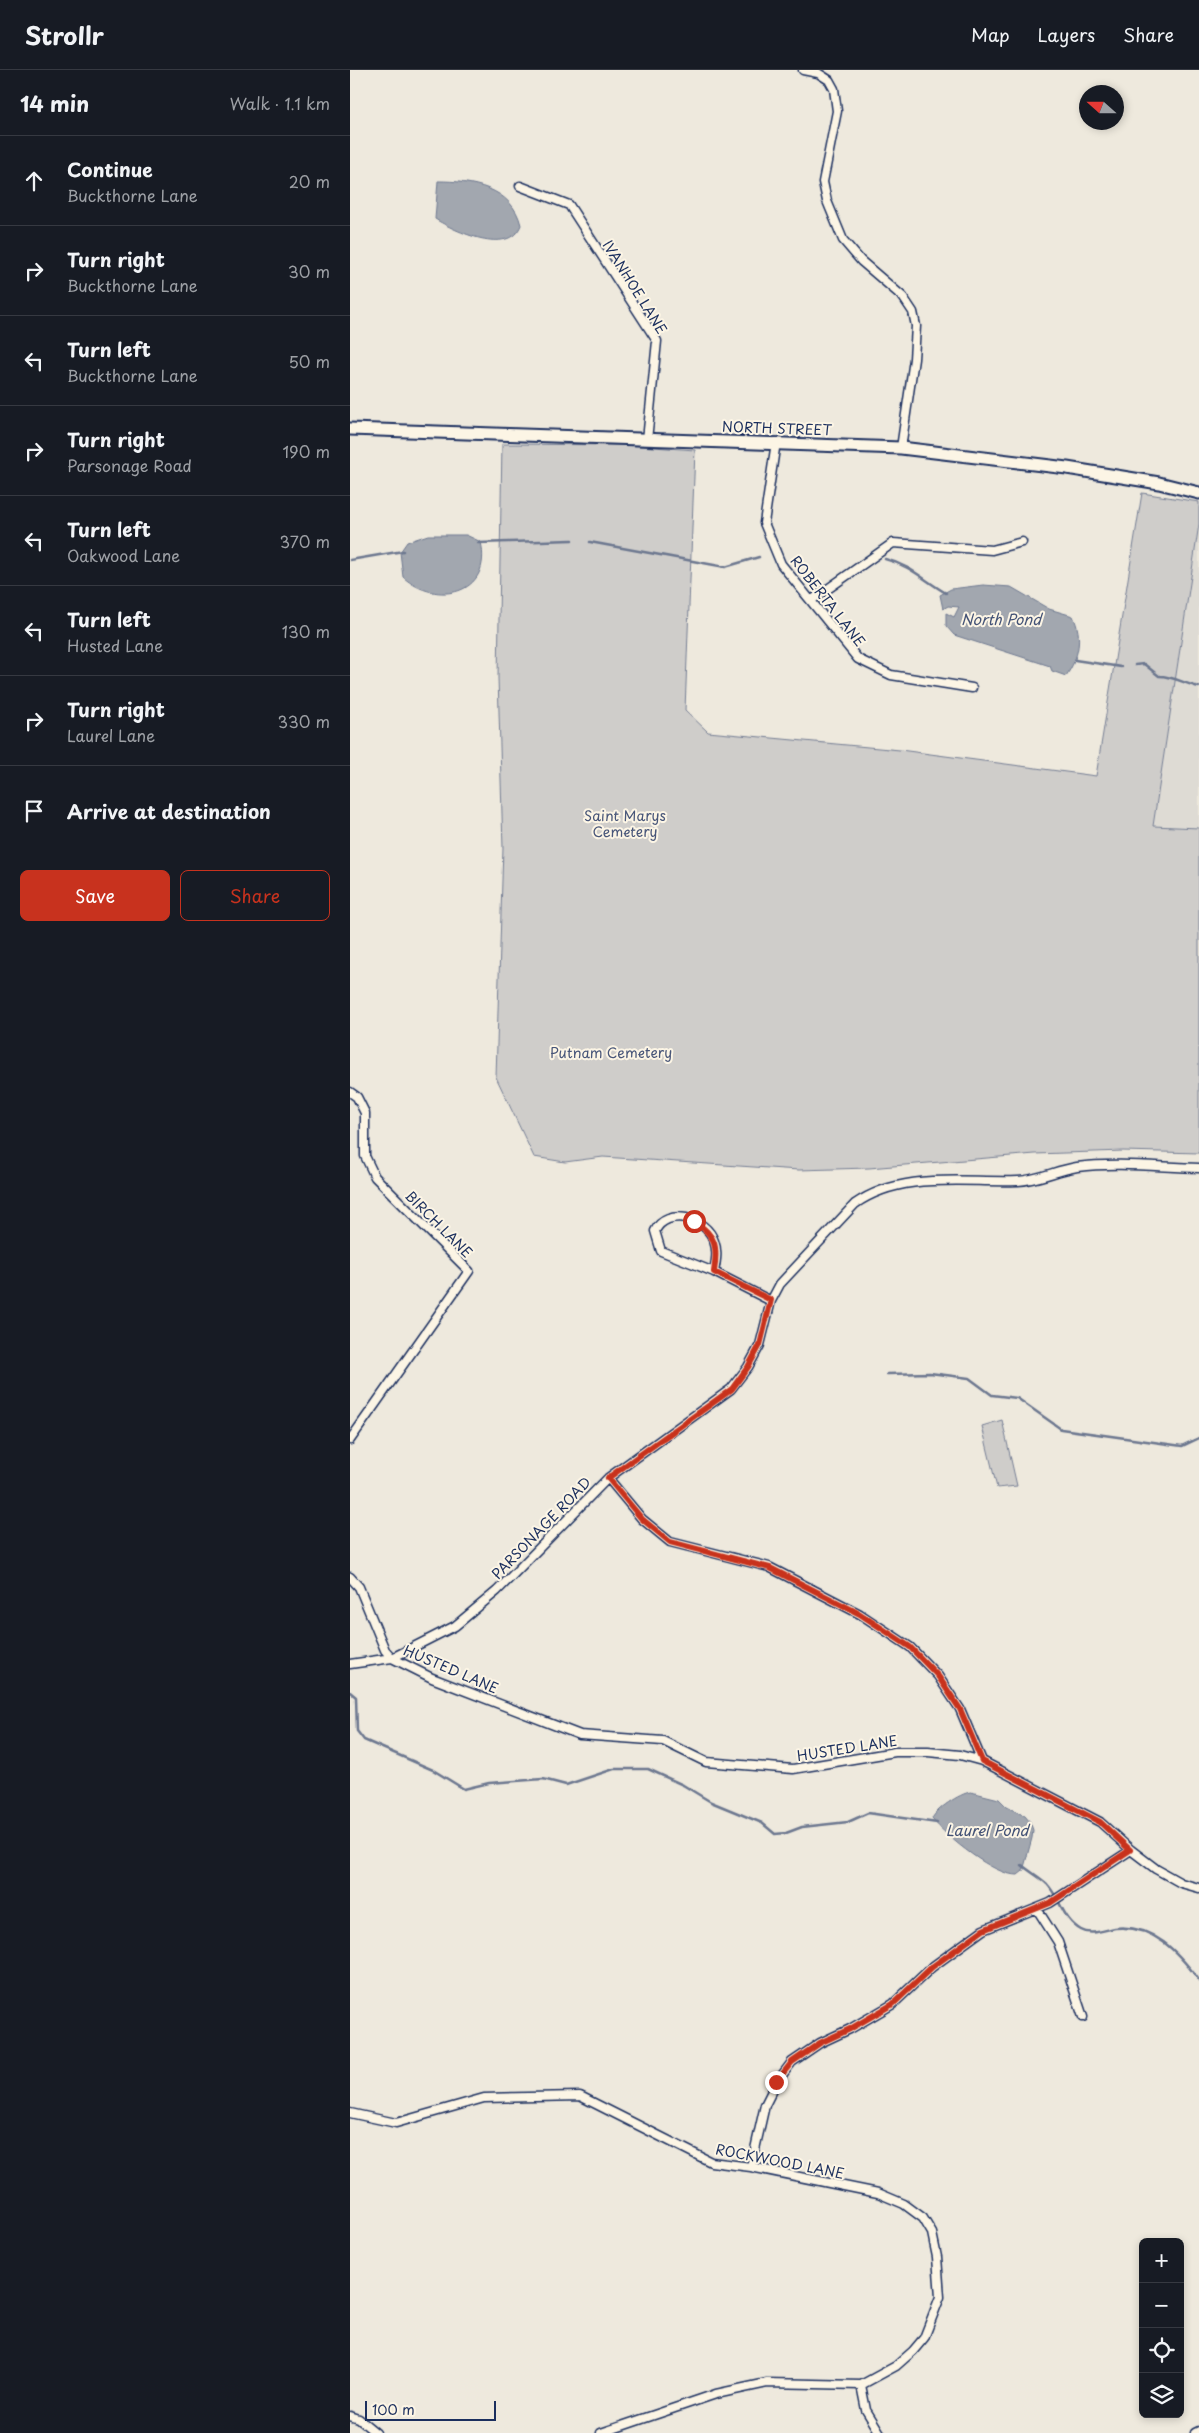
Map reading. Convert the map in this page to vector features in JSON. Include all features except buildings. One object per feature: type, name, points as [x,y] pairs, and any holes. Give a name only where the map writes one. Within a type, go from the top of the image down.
[{"type":"main road","name":"NORTH STREET","points":[[350,429],[647,440],[776,442],[901,448],[1067,468],[1159,483],[1199,493]]},
{"type":"street","points":[[803,70],[818,73],[829,80],[834,89],[837,111],[823,182],[827,202],[843,240],[861,261],[903,297],[913,312],[916,326],[914,359],[901,448]]},
{"type":"street","name":"IVANHOE LANE","points":[[520,186],[569,205],[657,341],[647,440]]},
{"type":"street","name":"ROBERTA LANE","points":[[776,442],[764,523],[781,564],[858,659],[891,675],[972,688]]},
{"type":"street","points":[[812,600],[893,543],[992,550],[1022,542]]},
{"type":"street","name":"BIRCH LANE","points":[[350,1092],[357,1097],[365,1113],[365,1156],[375,1177],[469,1271],[350,1440]]},
{"type":"street","name":"PARSONAGE ROAD","points":[[350,1664],[392,1658],[455,1626],[497,1591],[608,1478],[732,1389],[748,1367],[760,1345],[771,1300],[780,1284],[855,1204],[883,1188],[913,1182],[1020,1181],[1076,1168],[1107,1164],[1199,1168]]},
{"type":"street","points":[[714,1272],[716,1254],[714,1239],[702,1226],[684,1217],[670,1216],[660,1223],[656,1231],[661,1251],[714,1272],[771,1300]]},
{"type":"street","points":[[608,1478],[642,1519],[670,1542],[770,1568],[860,1614],[910,1647],[938,1676],[960,1709],[982,1761]]},
{"type":"street","points":[[350,1577],[358,1587],[384,1650],[392,1658]]},
{"type":"street","name":"HUSTED LANE","points":[[392,1658],[432,1678],[580,1735],[664,1741],[706,1762],[793,1770],[895,1752],[928,1752],[960,1755],[982,1761],[1100,1822],[1130,1850],[1173,1879],[1199,1888]]},
{"type":"street","points":[[751,2166],[765,2105],[776,2082],[792,2062],[820,2043],[850,2029],[893,2004],[932,1967],[983,1930],[1050,1903],[1130,1850]]},
{"type":"street","points":[[1037,1909],[1058,1942],[1083,2017]]},
{"type":"street","name":"ROCKWOOD LANE","points":[[350,2113],[396,2123],[484,2098],[580,2096],[711,2162],[751,2166],[878,2193],[904,2204],[923,2218],[932,2233],[937,2257],[940,2297],[924,2338],[896,2366],[861,2385],[767,2383],[716,2394],[601,2433]]},
{"type":"street","points":[[861,2385],[866,2410],[880,2433]]},
{"type":"street","points":[[350,2416],[359,2420],[376,2433]]},
{"type":"street","points":[[1195,2433],[1199,2431]]},
{"type":"shaded area","points":[[1199,524],[1199,828],[1153,826]]},
{"type":"green space","points":[[502,444],[625,445],[695,450],[685,710],[708,732],[900,750],[1096,776],[1142,493],[1199,502],[1199,524],[1153,826],[1199,828],[1199,1153],[1123,1151],[1035,1154],[869,1168],[799,1170],[603,1157],[565,1162],[534,1157],[496,1077],[503,848],[498,677]]},
{"type":"green space","points":[[1002,1420],[1017,1486],[997,1488],[982,1426]]},
{"type":"water","points":[[438,181],[476,185],[499,194],[509,202],[516,212],[521,225],[515,234],[505,239],[494,240],[468,235],[455,230],[435,219]]},
{"type":"water","points":[[428,535],[466,535],[481,542],[482,560],[479,574],[470,584],[459,591],[431,592],[416,586],[403,577],[400,552],[407,542]]},
{"type":"water","name":"North Pond","points":[[983,585],[1011,587],[1049,609],[1073,616],[1079,639],[1077,654],[1066,676],[1052,671],[1050,666],[954,635],[946,626],[946,613],[954,617],[959,607],[948,606],[943,609],[940,595],[951,589]]},
{"type":"water","name":"Laurel Pond","points":[[971,1792],[999,1799],[1007,1807],[1025,1816],[1030,1822],[1033,1830],[1032,1838],[1023,1871],[1018,1875],[1008,1874],[984,1862],[959,1845],[932,1819],[948,1803],[961,1795]]},
{"type":"waterway","points":[[478,543],[572,540]]},
{"type":"waterway","points":[[590,542],[725,567],[759,557]]},
{"type":"waterway","points":[[350,560],[403,551]]},
{"type":"waterway","points":[[885,559],[910,569],[946,593]]},
{"type":"waterway","points":[[1075,660],[1121,667]]},
{"type":"waterway","points":[[1135,665],[1144,664],[1159,676],[1169,677],[1199,687]]},
{"type":"waterway","points":[[887,1374],[930,1373],[969,1378],[992,1395],[1017,1398],[1061,1429],[1182,1446],[1199,1438]]},
{"type":"waterway","points":[[350,1692],[356,1697],[357,1731],[364,1740],[433,1770],[464,1789],[489,1783],[543,1779],[566,1785],[614,1769],[648,1769],[683,1785],[711,1802],[762,1823],[775,1834],[786,1833],[802,1827],[848,1822],[868,1813],[937,1823]]},
{"type":"waterway","points":[[1022,1865],[1047,1884],[1070,1921],[1081,1930],[1093,1933],[1115,1928],[1129,1928],[1153,1935],[1173,1950],[1199,1980]]},
{"type":"route","points":[[694,1221],[702,1226],[714,1239],[716,1254],[714,1272],[742,1284],[771,1300],[760,1345],[748,1367],[732,1389],[608,1478],[642,1519],[670,1542],[770,1568],[860,1614],[910,1647],[938,1676],[960,1709],[982,1761],[1100,1822],[1121,1839],[1130,1850],[1050,1903],[983,1930],[932,1967],[893,2004],[850,2029],[820,2043],[792,2062],[776,2082]]},
{"type":"park label","name":"Saint Marys Cemetery","points":[[625,824]]},
{"type":"park label","name":"Putnam Cemetery","points":[[611,1052]]}]
